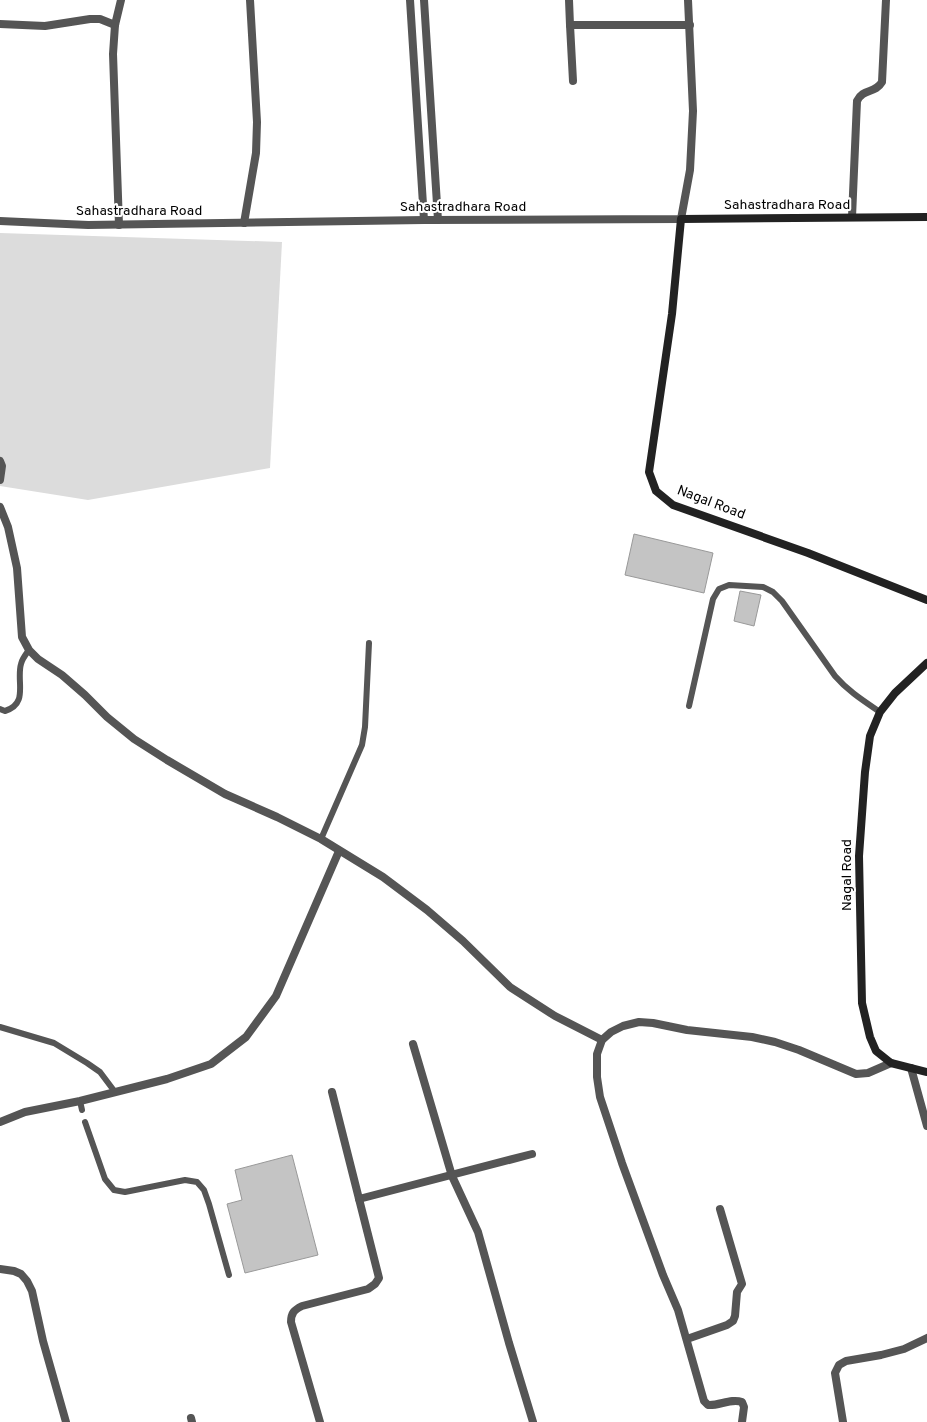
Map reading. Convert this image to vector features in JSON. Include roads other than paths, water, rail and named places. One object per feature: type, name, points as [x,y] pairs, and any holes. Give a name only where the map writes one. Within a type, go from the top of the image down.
[{"type":"main road","name":"Sahastradhara Road","points":[[681,218],[927,217]]},
{"type":"main road","name":"Nagal Road","points":[[681,218],[672,314],[649,472],[656,491],[673,505],[808,553],[927,600]]},
{"type":"main road","name":"Nagal Road","points":[[927,663],[895,693],[880,712],[870,736],[865,772],[859,856],[862,1003],[870,1037],[876,1051],[891,1062],[927,1072]]},
{"type":"street","points":[[119,225],[113,54],[115,25],[121,0]]},
{"type":"street","points":[[244,223],[256,153],[257,122],[250,0]]},
{"type":"street","points":[[410,0],[424,220]]},
{"type":"street","points":[[424,0],[438,220]]},
{"type":"street","points":[[569,0],[573,81]]},
{"type":"street","points":[[681,218],[690,170],[693,111],[688,0]]},
{"type":"street","points":[[852,218],[857,101],[864,92],[872,91],[879,87],[882,82],[886,0]]},
{"type":"street","points":[[0,24],[44,26],[90,19],[100,19],[115,25]]},
{"type":"street","points":[[570,25],[690,25]]},
{"type":"street","name":"Sahastradhara Road","points":[[0,221],[119,225],[424,220],[681,218]]},
{"type":"street","points":[[0,461],[2,466],[0,480]]},
{"type":"street","points":[[0,507],[8,527],[17,568],[22,637],[29,650],[38,659],[85,695],[107,717],[134,739],[167,760],[225,794],[277,817],[321,839],[384,877],[427,910],[463,941],[510,987],[531,1002],[555,1016],[602,1040]]},
{"type":"street","points":[[0,1122],[25,1112],[80,1101],[167,1079],[211,1064],[246,1037],[276,996],[339,851]]},
{"type":"street","points":[[742,1422],[744,1407],[742,1402],[737,1400],[708,1405],[704,1401],[678,1310],[663,1275],[622,1164],[600,1097],[597,1077],[597,1054],[602,1040],[611,1032],[623,1026],[639,1022],[653,1023],[686,1030],[752,1037],[775,1042],[799,1050],[856,1074],[868,1073],[891,1062]]},
{"type":"street","points":[[413,1044],[452,1176],[478,1232],[533,1422]]},
{"type":"street","points":[[911,1068],[927,1126]]},
{"type":"street","points":[[320,1422],[291,1322],[291,1315],[295,1310],[302,1306],[368,1289],[375,1284],[378,1278],[332,1092]]},
{"type":"street","points":[[359,1199],[532,1154]]},
{"type":"street","points":[[687,1339],[727,1326],[733,1321],[735,1316],[737,1292],[742,1284],[720,1209]]},
{"type":"street","points":[[0,1269],[14,1271],[21,1274],[32,1290],[43,1341],[66,1422]]},
{"type":"street","points":[[843,1422],[835,1372],[839,1365],[846,1361],[881,1355],[904,1349],[927,1338]]},
{"type":"lane","points":[[689,706],[713,599],[720,589],[729,585],[763,587],[773,592],[782,601],[834,676],[850,692],[880,712]]},
{"type":"lane","points":[[321,839],[362,745],[365,727],[369,643]]},
{"type":"lane","points":[[0,709],[5,711],[12,709],[17,703],[21,691],[20,664],[29,650]]},
{"type":"lane","points":[[0,1027],[54,1043],[100,1072],[115,1092]]},
{"type":"lane","points":[[80,1101],[82,1110]]},
{"type":"lane","points":[[85,1122],[105,1180],[114,1190],[125,1192],[185,1180],[197,1182],[204,1190],[209,1204],[229,1275]]}]
